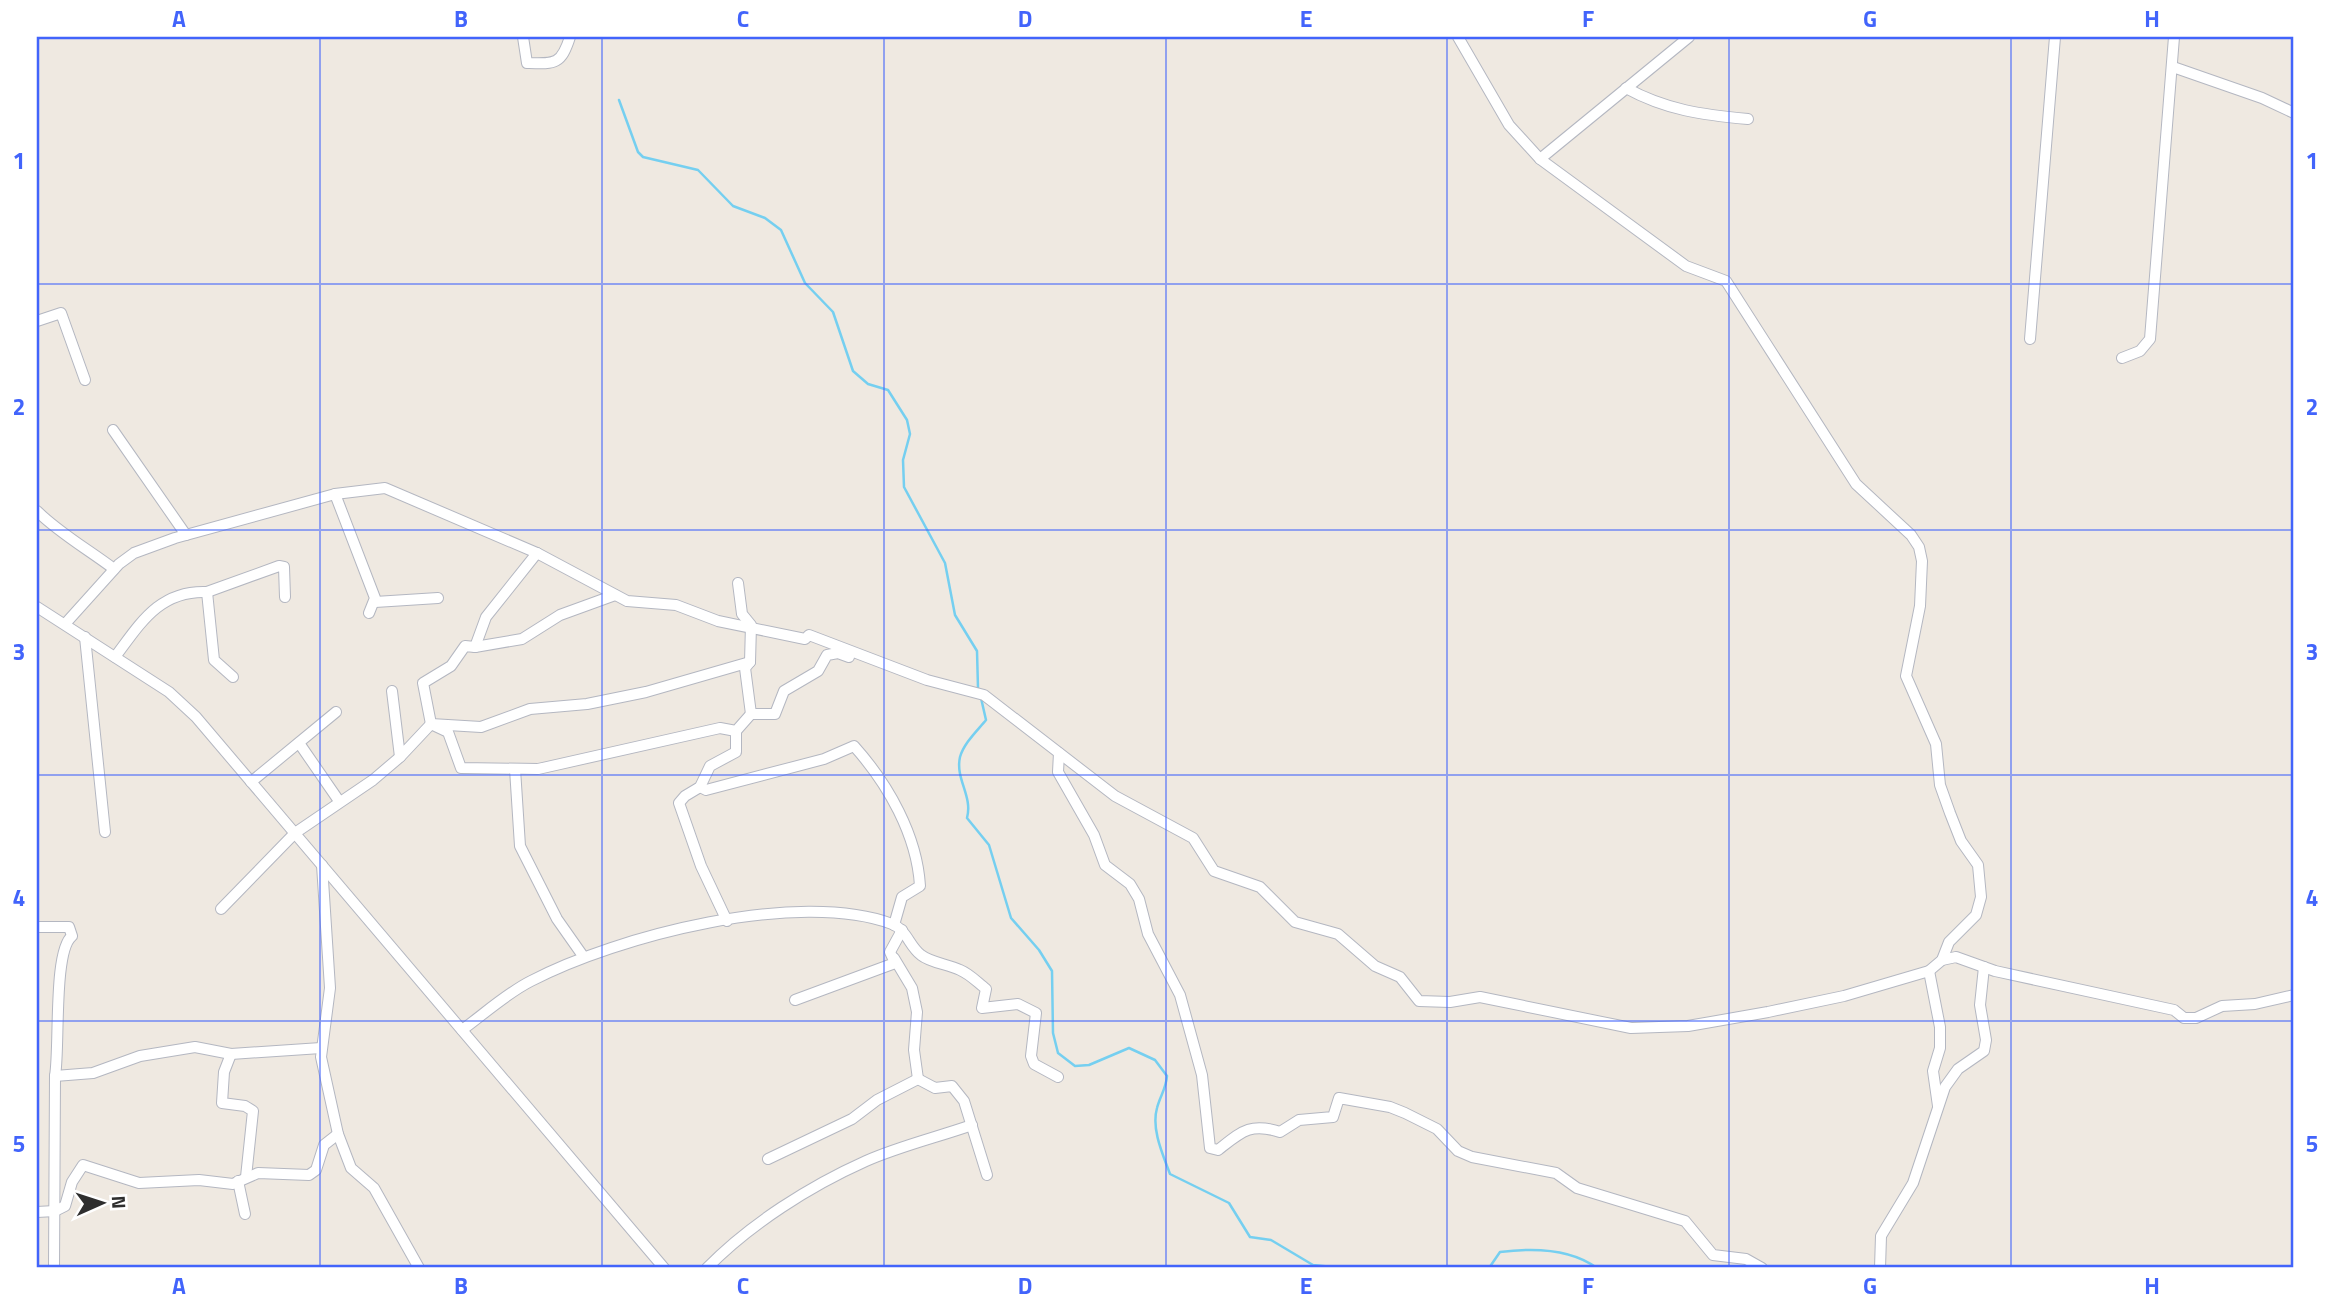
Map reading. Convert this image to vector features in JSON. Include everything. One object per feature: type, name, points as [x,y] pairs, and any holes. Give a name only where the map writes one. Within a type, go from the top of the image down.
[{"type":"street","points":[[523,37],[527,63],[551,64],[565,55],[570,37]]},
{"type":"street","points":[[65,624],[114,569],[134,553],[186,535],[335,494],[384,488],[537,553],[627,601],[676,605],[718,621],[751,625],[805,639],[809,635],[927,680],[984,695],[1115,796],[1193,838],[1214,871],[1260,887],[1296,922],[1338,934],[1375,966],[1400,977],[1419,1001],[1450,1002],[1480,997],[1631,1028],[1688,1026],[1844,996],[1929,971],[1942,960],[1949,943],[1976,915],[1981,878],[1978,864],[1961,841],[1950,813],[1940,785],[1933,736],[1906,676],[1920,606],[1922,561],[1919,547],[1911,535],[1856,484],[1726,281],[1686,266],[1540,159],[1509,125],[1458,37]]},
{"type":"street","points":[[1540,159],[1689,37]]},
{"type":"street","points":[[2030,339],[2055,37]]},
{"type":"street","points":[[2122,358],[2140,351],[2150,339],[2174,37]]},
{"type":"street","points":[[2173,67],[2262,98],[2294,113]]},
{"type":"street","points":[[1626,88],[1653,103],[1692,114],[1748,119]]},
{"type":"street","points":[[37,321],[61,313],[85,380]]},
{"type":"street","points":[[113,430],[186,535]]},
{"type":"street","points":[[335,494],[375,602],[369,613]]},
{"type":"street","points":[[37,511],[50,524],[61,529],[114,569]]},
{"type":"street","points":[[475,647],[493,606],[537,553]]},
{"type":"street","points":[[115,657],[152,609],[162,602],[207,592],[279,566],[284,567],[285,597]]},
{"type":"street","points":[[738,583],[741,614],[751,625],[750,662],[745,668],[751,714]]},
{"type":"street","points":[[207,592],[214,660],[233,677]]},
{"type":"street","points":[[431,724],[423,683],[452,666],[466,646],[475,647],[522,639],[561,615],[615,595]]},
{"type":"street","points":[[375,602],[438,598]]},
{"type":"street","points":[[37,607],[182,704],[664,1268]]},
{"type":"street","points":[[85,637],[105,832]]},
{"type":"street","points":[[727,921],[681,811],[681,800],[701,787],[710,766],[736,752],[736,731],[751,714],[775,714],[784,691],[818,671],[827,655],[838,653],[861,661],[880,662]]},
{"type":"street","points":[[431,724],[481,727],[530,709],[587,704],[646,692],[750,662]]},
{"type":"street","points":[[392,691],[400,757]]},
{"type":"street","points":[[251,782],[336,712]]},
{"type":"street","points":[[221,909],[295,833],[400,757],[431,724]]},
{"type":"street","points":[[431,724],[448,732],[461,768],[538,769],[720,728],[736,731]]},
{"type":"street","points":[[299,743],[339,802]]},
{"type":"street","points":[[701,787],[706,790],[811,763],[854,746],[885,784],[918,858],[920,886],[902,897],[898,927],[890,952],[895,963],[795,1000]]},
{"type":"street","points":[[1059,752],[1058,772],[1094,835],[1105,865],[1130,884],[1139,899],[1148,934],[1180,995],[1202,1075],[1210,1148],[1217,1150],[1235,1135],[1265,1125],[1280,1132],[1299,1120],[1332,1117],[1339,1098],[1390,1107],[1437,1129],[1458,1151],[1556,1173],[1577,1188],[1685,1221],[1713,1255],[1746,1258],[1762,1268]]},
{"type":"street","points":[[515,769],[520,846],[557,919],[583,956]]},
{"type":"street","points":[[322,865],[330,988],[321,1048],[338,1134],[351,1168],[374,1188],[419,1268]]},
{"type":"street","points":[[462,1030],[528,982],[583,956],[693,927],[795,911],[862,916],[898,927],[921,955],[963,971],[986,989],[982,1008],[1018,1004],[1036,1013],[1031,1056],[1034,1064],[1058,1077]]},
{"type":"street","points":[[37,927],[69,927],[72,936],[65,941],[61,959],[56,1031],[59,1054],[55,1076],[54,1268]]},
{"type":"street","points":[[890,952],[912,988],[917,1012],[914,1050],[918,1079]]},
{"type":"street","points":[[1942,960],[1956,957],[1984,967],[2174,1010],[2184,1018],[2196,1018],[2222,1006],[2255,1004],[2294,995]]},
{"type":"street","points":[[1880,1268],[1881,1236],[1913,1183],[1930,1138],[1938,1106],[1958,1069],[1984,1051],[1986,1040],[1980,1004],[1984,967]]},
{"type":"street","points":[[1929,971],[1940,1027],[1940,1048],[1933,1071],[1938,1106]]},
{"type":"street","points":[[55,1076],[93,1073],[140,1056],[195,1047],[231,1054],[321,1048]]},
{"type":"street","points":[[231,1054],[224,1072],[222,1102],[244,1105],[253,1111],[242,1179],[245,1214]]},
{"type":"street","points":[[918,1079],[935,1088],[952,1086],[964,1101],[988,1175]]},
{"type":"street","points":[[768,1159],[852,1119],[877,1100],[918,1079]]},
{"type":"street","points":[[707,1268],[730,1245],[799,1198],[844,1173],[867,1161],[972,1125]]},
{"type":"street","points":[[37,1212],[55,1211],[65,1206],[72,1182],[83,1165],[139,1182],[199,1180],[233,1184],[258,1173],[309,1175],[316,1170],[324,1145],[338,1134]]},
{"type":"waterway","points":[[619,100],[638,152],[643,157],[698,170],[733,206],[765,218],[781,230],[805,283],[833,312],[853,371],[868,384],[888,390],[907,420],[910,434],[903,460],[904,487],[945,563],[955,615],[977,651],[978,688]]},
{"type":"waterway","points":[[981,698],[986,720],[968,742],[959,765],[968,802],[967,818],[989,845],[1011,918],[1039,950],[1052,971],[1053,1033],[1058,1053],[1075,1066],[1089,1065],[1129,1048],[1155,1060],[1167,1076],[1157,1108],[1156,1124],[1170,1174],[1229,1203],[1250,1237],[1271,1240],[1313,1265],[1343,1268]]},
{"type":"waterway","points":[[1489,1268],[1500,1252],[1524,1250],[1563,1253],[1597,1268]]}]
